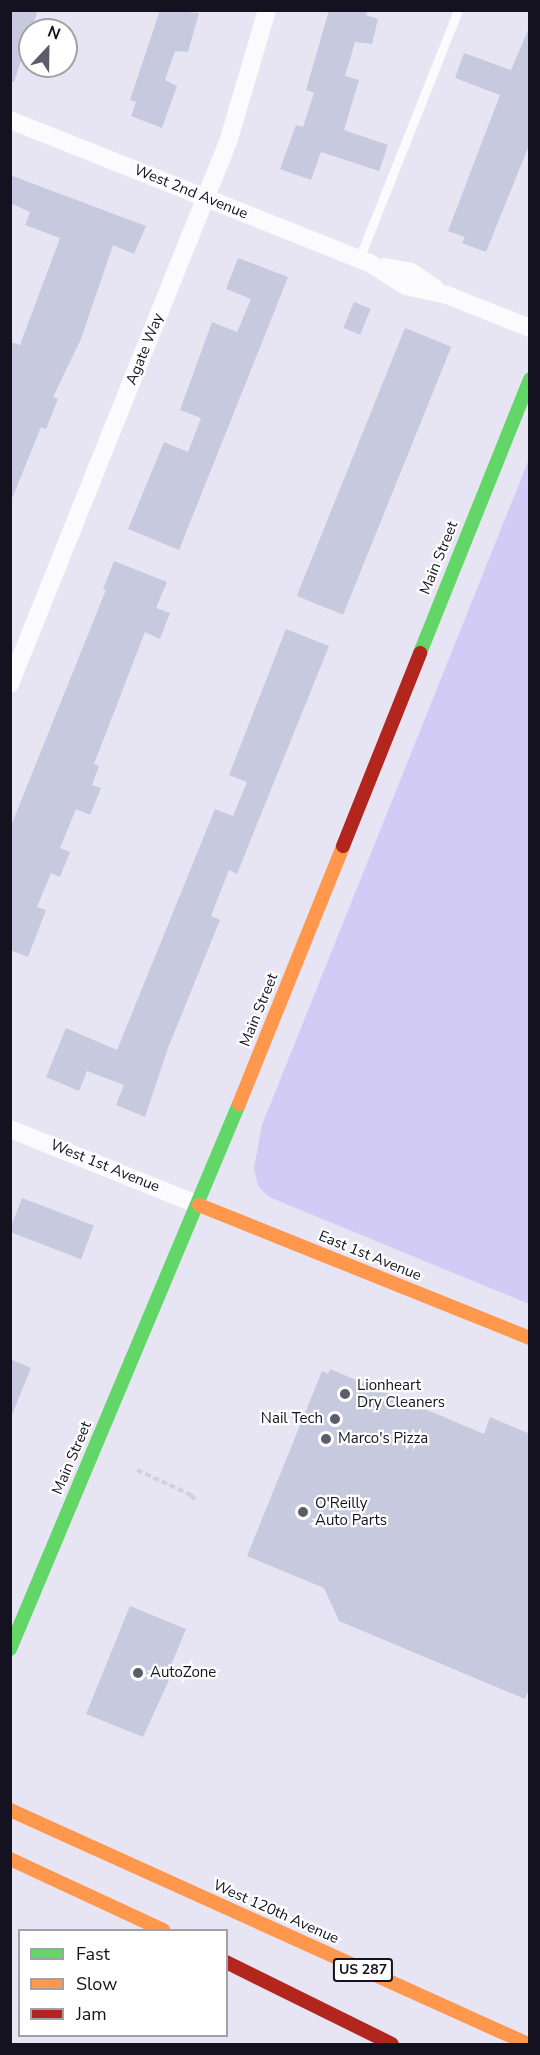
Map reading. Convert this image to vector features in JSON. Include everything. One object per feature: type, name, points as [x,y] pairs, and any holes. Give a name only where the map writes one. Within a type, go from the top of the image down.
[{"type":"main road","name":"Main Street","points":[[10,1649],[199,1205],[530,379]]},
{"type":"main road","name":"East 1st Avenue","points":[[199,1205],[530,1338]]},
{"type":"main road","name":"West 120th Avenue","points":[[10,1810],[528,2044]]},
{"type":"main road","points":[[10,1859],[161,1929]]},
{"type":"main road","points":[[26,1882],[107,1903]]},
{"type":"main road","points":[[228,1963],[392,2044]]},
{"type":"street","name":"Agate Way","points":[[10,684],[206,198],[231,132],[267,10]]},
{"type":"street","name":"West 2nd Avenue","points":[[10,120],[365,262],[406,286],[447,295],[530,328]]},
{"type":"street","name":"West 1st Avenue","points":[[10,1129],[199,1205]]},
{"type":"lane","points":[[365,262],[458,10]]},
{"type":"path","points":[[137,1470],[191,1495],[197,1502]]},
{"type":"shaded area","points":[[529,459],[530,1304],[269,1197],[258,1186],[254,1168],[262,1125]]},
{"type":"building","points":[[10,10],[38,10],[35,18],[18,18],[18,70],[14,82],[10,81]]},
{"type":"building","points":[[160,10],[199,13],[188,52],[175,51],[165,80],[177,86],[162,128],[131,116],[136,102],[130,100]]},
{"type":"building","points":[[329,10],[367,10],[366,15],[378,19],[372,44],[355,42],[345,76],[359,80],[344,130],[388,145],[379,171],[321,152],[311,180],[280,169],[296,125],[303,127],[314,93],[306,90]]},
{"type":"building","points":[[529,28],[530,143],[486,252],[462,243],[465,237],[448,231],[500,95],[455,78],[464,53],[511,70]]},
{"type":"building","points":[[10,175],[146,226],[134,254],[113,245],[81,339],[53,397],[58,399],[46,429],[41,427],[11,501],[10,342],[20,345],[60,238],[25,225],[30,212],[10,203]]},
{"type":"building","points":[[238,258],[288,277],[179,550],[128,529],[164,442],[188,452],[201,418],[180,410],[212,322],[237,332],[251,299],[226,289]]},
{"type":"building","points":[[354,302],[371,309],[360,335],[344,328]]},
{"type":"building","points":[[405,328],[451,347],[343,615],[297,596]]},
{"type":"building","points":[[114,561],[167,582],[156,608],[170,613],[160,639],[145,632],[94,764],[99,766],[92,785],[101,788],[90,815],[76,809],[60,848],[70,852],[60,877],[51,873],[37,907],[46,910],[28,957],[10,950],[10,828],[106,590],[103,589]]},
{"type":"building","points":[[286,629],[329,646],[237,874],[229,870],[211,916],[220,920],[168,1048],[145,1117],[116,1105],[124,1085],[87,1071],[79,1091],[46,1077],[66,1028],[117,1050],[215,809],[233,816],[247,782],[229,775]]},
{"type":"building","points":[[22,1198],[94,1226],[81,1259],[10,1232]]},
{"type":"building","points":[[10,1359],[31,1368],[11,1417],[10,1417]]},
{"type":"building","points":[[330,1369],[484,1434],[490,1417],[530,1434],[530,1687],[525,1699],[339,1621],[324,1588],[247,1556],[322,1371],[328,1374]]},
{"type":"building","name":"AutoZone","points":[[130,1606],[186,1629],[171,1665],[175,1667],[143,1737],[86,1714]]},
{"type":"traffic: fast","points":[[420,653],[530,379]]},
{"type":"traffic: fast","points":[[10,1649],[239,1104]]},
{"type":"traffic: slow","points":[[239,1104],[343,846]]},
{"type":"traffic: slow","points":[[199,1205],[530,1338]]},
{"type":"traffic: slow","points":[[10,1810],[528,2044]]},
{"type":"traffic: slow","points":[[10,1859],[161,1929]]},
{"type":"traffic: jam","points":[[343,846],[420,653]]},
{"type":"traffic: jam","points":[[228,1963],[392,2044]]},
{"type":"place","name":"Lionheart Dry Cleaners","points":[[345,1394]]},
{"type":"place","name":"Nail Tech","points":[[335,1419]]},
{"type":"place","name":"Marco's Pizza","points":[[326,1439]]},
{"type":"place","name":"O'Reilly Auto Parts","points":[[303,1512]]},
{"type":"place","name":"AutoZone","points":[[138,1673]]}]
